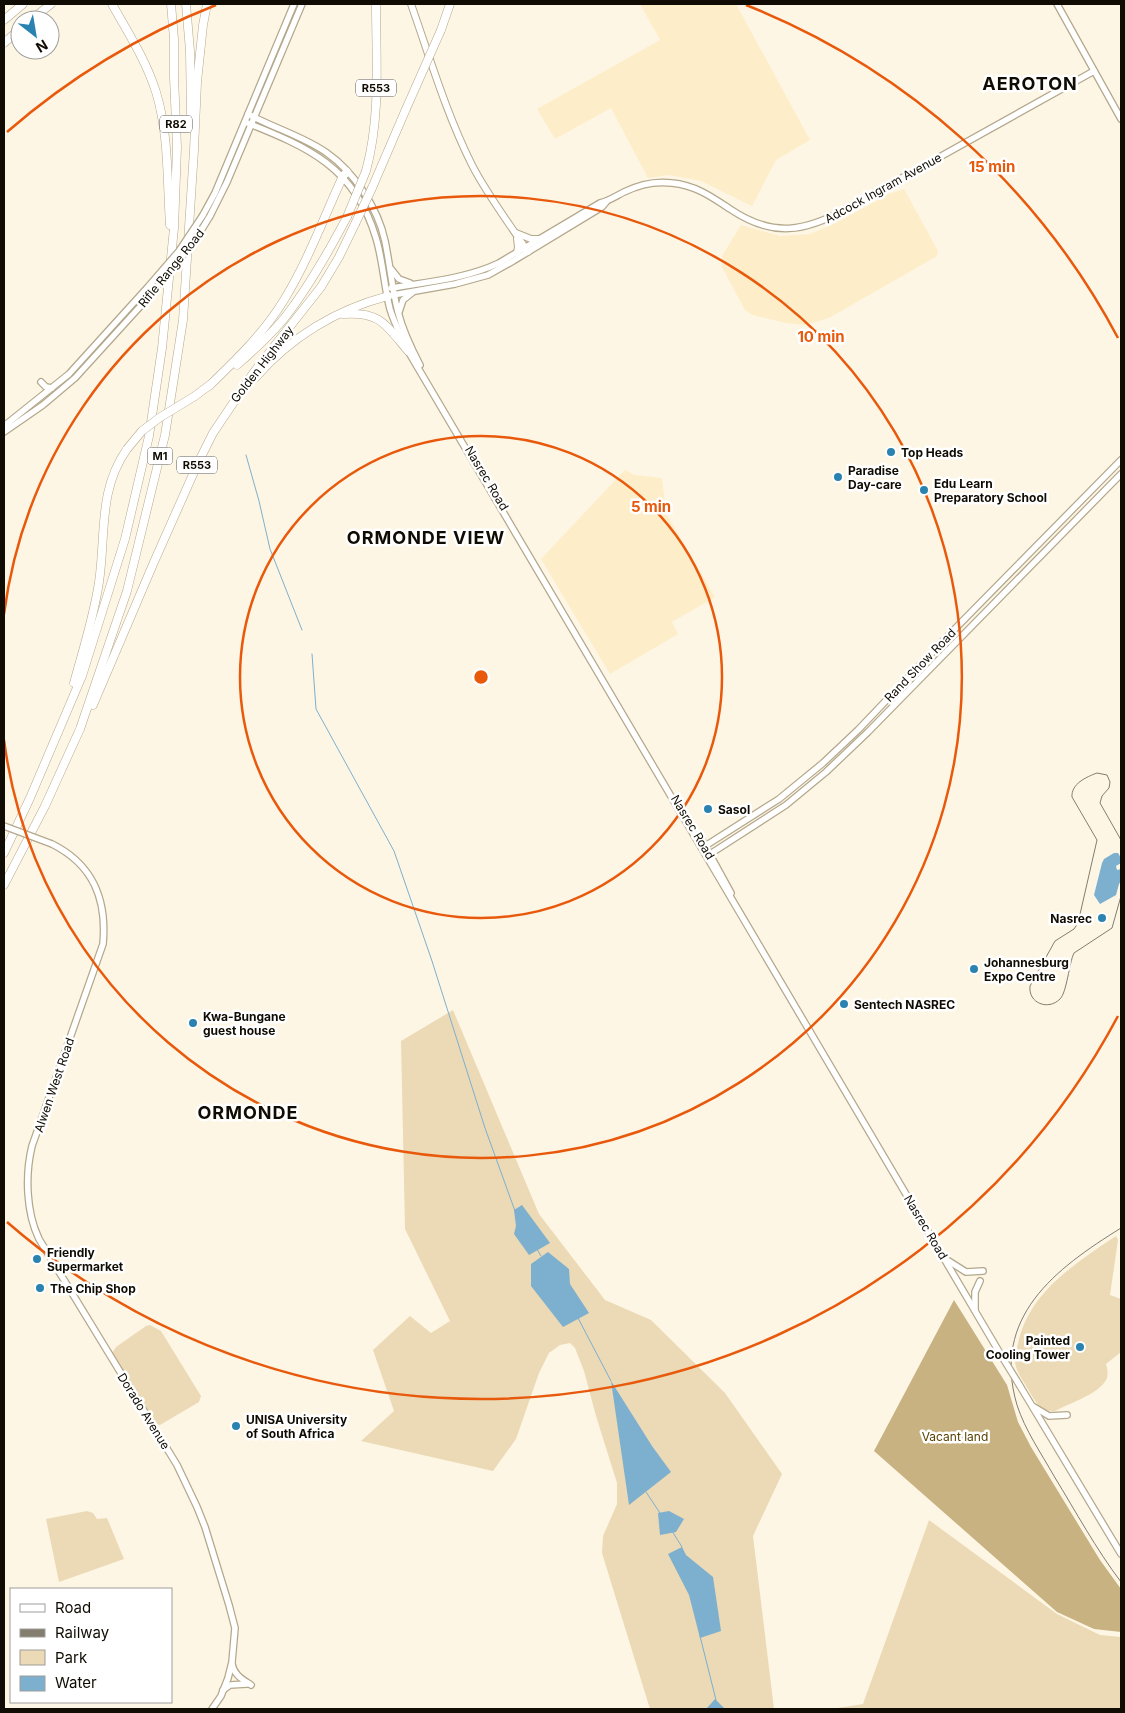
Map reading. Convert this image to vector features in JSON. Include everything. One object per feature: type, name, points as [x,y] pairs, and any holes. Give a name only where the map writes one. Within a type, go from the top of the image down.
[{"type":"highway","points":[[4,20],[23,4]]},
{"type":"highway","points":[[112,4],[139,51],[148,71],[161,111],[172,244]]},
{"type":"highway","name":"R82","points":[[171,4],[174,39],[177,147],[172,244]]},
{"type":"highway","name":"R82","points":[[186,4],[190,51],[192,174]]},
{"type":"highway","points":[[192,174],[199,55],[207,4]]},
{"type":"highway","name":"Golden Highway","points":[[65,718],[87,637],[99,582],[107,493],[113,471],[127,449],[142,432],[159,418],[195,396],[234,368],[260,345],[286,316],[313,278],[347,217],[366,171],[375,122],[376,4]]},
{"type":"highway","name":"Golden Highway","points":[[80,729],[96,700],[198,463],[229,407],[321,287],[339,257],[372,188],[441,30],[450,4]]},
{"type":"highway","name":"M1","points":[[4,885],[45,806],[80,729],[127,591],[165,435],[183,320],[192,174]]},
{"type":"highway","points":[[209,386],[252,343],[284,300],[345,174]]},
{"type":"highway","name":"M1","points":[[4,853],[82,676],[125,539],[149,436],[162,348],[172,244]]},
{"type":"highway","points":[[229,407],[260,372],[288,346],[316,326],[336,314],[390,292]]},
{"type":"highway","points":[[336,314],[362,313],[376,317],[388,327],[408,351]]},
{"type":"main road","name":"Rifle Range Road","points":[[4,426],[80,363],[179,251],[211,201],[294,4]]},
{"type":"main road","name":"Rifle Range Road","points":[[4,432],[43,405],[75,378],[146,300],[194,242],[227,182],[302,4]]},
{"type":"main road","points":[[411,4],[446,106],[459,137],[490,196],[527,250]]},
{"type":"main road","points":[[415,4],[425,44]]},
{"type":"main road","points":[[1057,4],[1121,119]]},
{"type":"main road","name":"Adcock Ingram Avenue","points":[[418,286],[455,284],[502,268],[541,238],[590,209],[623,192],[638,187],[671,183],[690,187],[706,193],[748,220],[760,225],[792,229],[814,225],[1094,71]]},
{"type":"main road","points":[[259,106],[260,116],[266,123]]},
{"type":"main road","name":"Nasrec Road","points":[[248,114],[313,144],[327,153],[361,189],[385,239],[393,317],[408,351],[703,847]]},
{"type":"main road","name":"Nasrec Road","points":[[245,122],[294,143],[322,158],[345,174],[370,220],[390,292],[402,326],[421,366],[708,856],[730,889],[732,898],[975,1311],[1121,1554]]},
{"type":"main road","points":[[248,134],[254,130],[267,131]]},
{"type":"main road","name":"Adcock Ingram Avenue","points":[[390,292],[472,274],[499,263],[527,250],[602,207],[607,201]]},
{"type":"main road","points":[[515,233],[531,239],[541,238]]},
{"type":"main road","points":[[515,233],[518,244],[517,253]]},
{"type":"main road","points":[[388,262],[394,274],[400,280],[418,286],[403,300],[398,314]]},
{"type":"main road","points":[[40,382],[46,387],[52,388]]},
{"type":"main road","name":"Rand Show Road","points":[[703,847],[780,799],[823,763],[858,730],[1121,460]]},
{"type":"main road","name":"Rand Show Road","points":[[708,856],[786,805],[835,764],[1120,476]]},
{"type":"main road","name":"Alwen West Road","points":[[4,826],[52,844],[68,853],[82,865],[96,887],[104,913],[103,944],[31,1152],[28,1189],[35,1229]]},
{"type":"main road","name":"Dorado Avenue","points":[[35,1229],[62,1277],[177,1465],[202,1519],[235,1628],[232,1662],[226,1678]]},
{"type":"main road","points":[[945,1258],[966,1272],[983,1271]]},
{"type":"main road","points":[[975,1311],[975,1292],[980,1280]]},
{"type":"main road","points":[[1032,1406],[1049,1416],[1067,1415]]},
{"type":"main road","name":"Dorado Avenue","points":[[226,1678],[232,1630],[229,1605]]},
{"type":"main road","points":[[223,1690],[230,1685],[249,1684],[236,1674],[232,1662]]},
{"type":"main road","points":[[212,1709],[223,1690],[226,1678]]},
{"type":"main road","points":[[207,1709],[226,1678]]},
{"type":"shaded area","points":[[640,4],[736,4],[810,140],[776,160],[752,206],[701,181],[669,175],[648,178],[611,108],[555,139],[537,109],[660,40]]},
{"type":"shaded area","points":[[904,189],[938,251],[937,256],[829,318],[805,325],[786,323],[753,315],[745,310],[722,267],[722,256],[741,225],[780,236],[810,234],[834,224],[889,194]]},
{"type":"shaded area","points":[[625,470],[634,475],[662,478],[666,513],[715,597],[672,622],[678,634],[610,674],[541,559]]},
{"type":"green space","points":[[453,1010],[539,1214],[605,1300],[651,1320],[725,1393],[782,1474],[753,1536],[774,1709],[650,1709],[602,1553],[603,1536],[617,1504],[617,1483],[584,1371],[575,1348],[570,1343],[560,1345],[549,1353],[539,1373],[516,1439],[493,1471],[361,1441],[394,1411],[373,1350],[410,1316],[431,1333],[450,1321],[405,1229],[401,1041]]},
{"type":"green space","points":[[1116,1236],[1118,1240],[1110,1295],[1121,1299],[1121,1352],[1106,1364],[1108,1372],[1106,1381],[1100,1387],[1055,1411],[1046,1410],[1038,1405],[1020,1376],[1016,1365],[1016,1353],[1025,1322],[1034,1306],[1057,1279]]},
{"type":"green space","name":"Vacant land","points":[[954,1300],[1007,1385],[1018,1422],[1031,1447],[1100,1560],[1121,1589],[1121,1632],[1094,1629],[1057,1612],[874,1451]]},
{"type":"green space","points":[[150,1325],[161,1331],[201,1396],[199,1402],[160,1425],[155,1424],[112,1353],[116,1347]]},
{"type":"green space","points":[[87,1511],[93,1513],[97,1519],[107,1518],[124,1559],[59,1582],[46,1519]]},
{"type":"green space","points":[[929,1520],[1057,1614],[1100,1635],[1121,1637],[1121,1709],[831,1709],[863,1704]]},
{"type":"water","points":[[1114,853],[1118,853],[1121,858],[1121,863],[1116,866],[1117,870],[1121,869],[1121,881],[1116,895],[1100,904],[1094,895],[1102,863],[1104,859]]},
{"type":"water","points":[[522,1205],[550,1243],[529,1255],[514,1234],[516,1226],[514,1210]]},
{"type":"water","points":[[548,1252],[569,1269],[570,1284],[589,1313],[563,1327],[531,1286],[531,1264]]},
{"type":"water","points":[[611,1381],[652,1446],[671,1472],[629,1505]]},
{"type":"water","points":[[669,1511],[684,1519],[676,1532],[660,1535],[658,1513]]},
{"type":"water","points":[[682,1547],[686,1555],[713,1577],[721,1631],[700,1638],[689,1595],[668,1554]]},
{"type":"water","points":[[715,1699],[725,1709],[707,1708]]},
{"type":"waterway","points":[[246,455],[270,549],[302,630]]},
{"type":"waterway","points":[[312,654],[316,709],[394,851],[432,961],[485,1128],[515,1211]]},
{"type":"waterway","points":[[537,1249],[541,1256]]},
{"type":"waterway","points":[[578,1318],[611,1381]]},
{"type":"waterway","points":[[646,1492],[660,1513]]},
{"type":"waterway","points":[[672,1531],[682,1547]]},
{"type":"waterway","points":[[700,1636],[716,1700]]},
{"type":"railway","points":[[1121,840],[1100,803],[1102,796],[1109,788],[1110,782],[1107,775],[1097,773],[1084,779],[1074,788],[1072,797],[1097,840],[1078,923],[1074,929],[1055,941],[1030,986],[1030,992],[1035,1001],[1045,1005],[1055,1003],[1060,999],[1074,953],[1112,928],[1121,896]]},
{"type":"railway","points":[[1121,1228],[1073,1261],[1052,1279],[1034,1299],[1021,1321],[1013,1346],[1011,1374],[1017,1405],[1029,1432],[1086,1530],[1121,1582]]},
{"type":"place","name":"Top Heads","points":[[891,452]]},
{"type":"place","name":"Paradise Day-care","points":[[838,477]]},
{"type":"place","name":"Edu Learn Preparatory School","points":[[924,490]]},
{"type":"place","name":"Sasol","points":[[708,809]]},
{"type":"place","name":"Nasrec","points":[[1102,918]]},
{"type":"place","name":"Johannesburg Expo Centre","points":[[974,969]]},
{"type":"place","name":"Sentech NASREC","points":[[844,1004]]},
{"type":"place","name":"Kwa-Bungane guest house","points":[[193,1023]]},
{"type":"place","name":"Friendly Supermarket","points":[[37,1259]]},
{"type":"place","name":"The Chip Shop","points":[[40,1288]]},
{"type":"place","name":"Painted Cooling Tower","points":[[1080,1347]]},
{"type":"place","name":"UNISA University of South Africa","points":[[236,1426]]},
{"type":"district","name":"AEROTON","points":[[1030,83]]},
{"type":"district","name":"ORMONDE VIEW","points":[[426,537]]},
{"type":"district","name":"ORMONDE","points":[[248,1112]]}]
